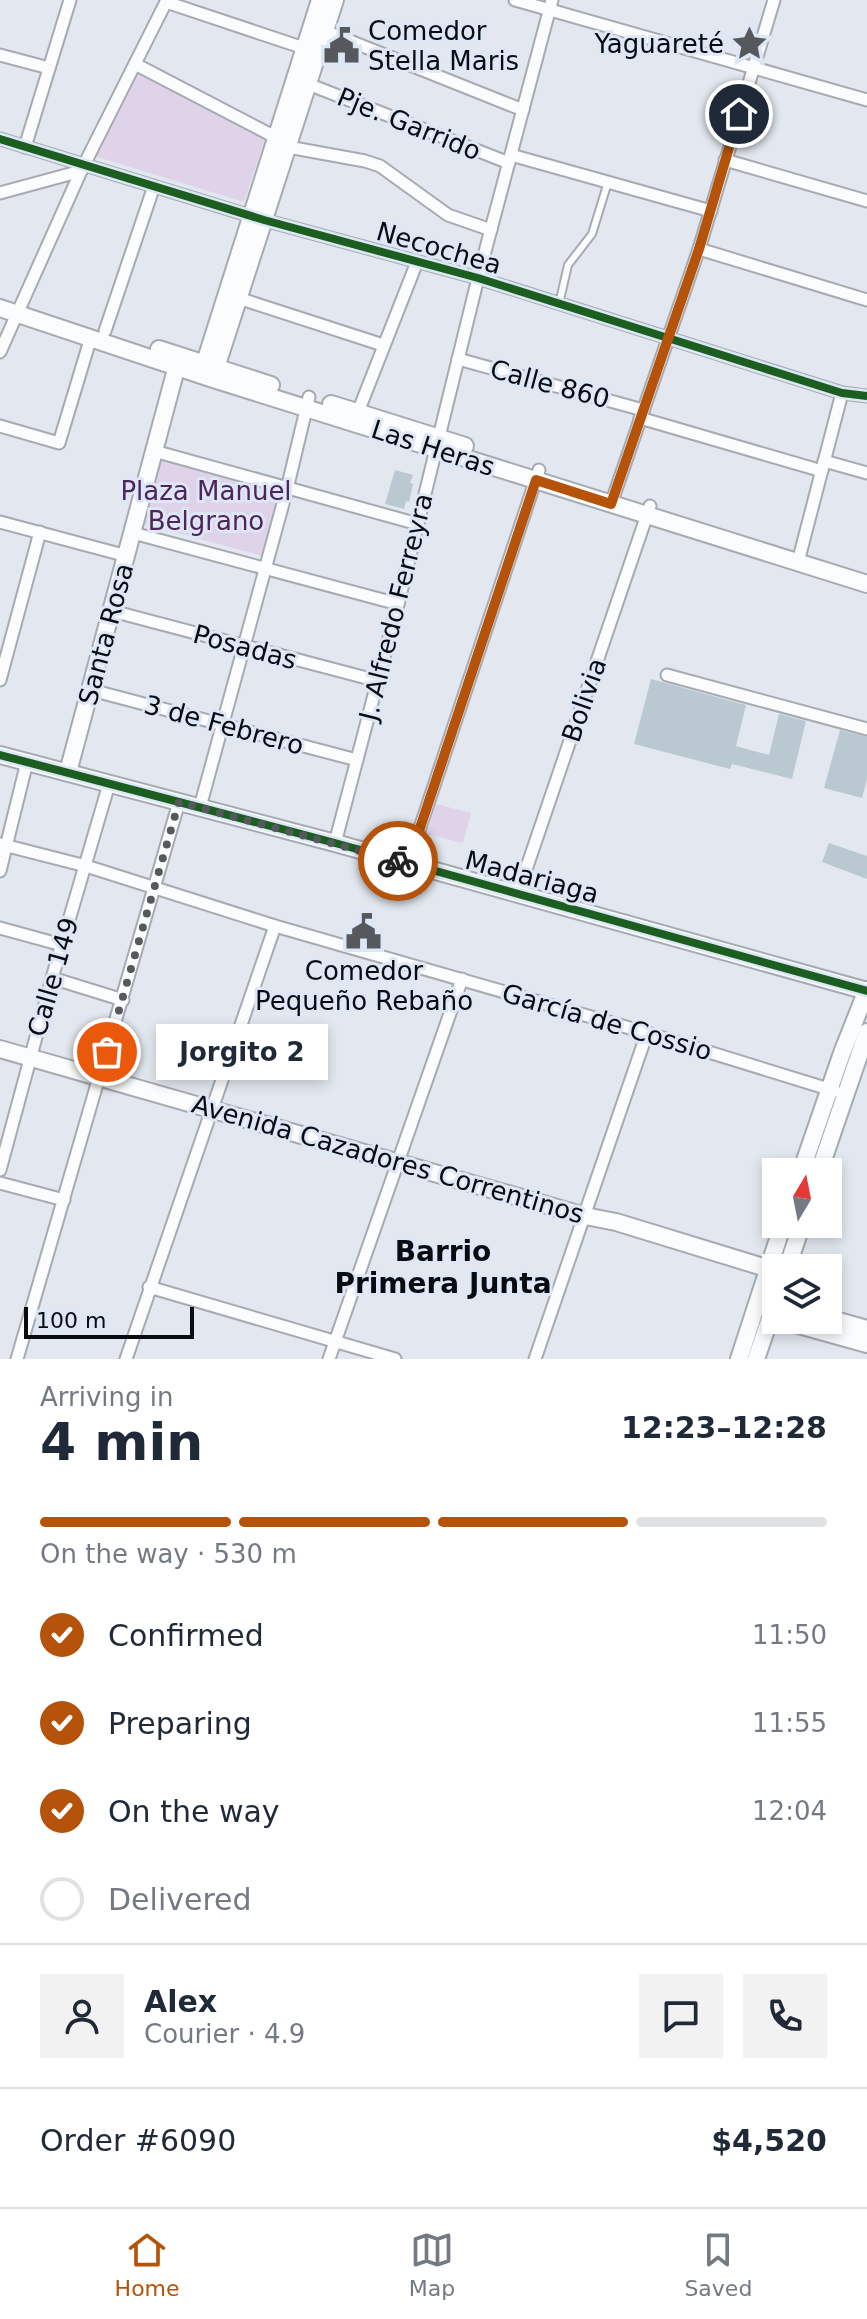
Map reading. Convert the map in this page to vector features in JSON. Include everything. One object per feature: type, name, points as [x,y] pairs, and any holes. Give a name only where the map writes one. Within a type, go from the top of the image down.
[{"type":"main road","points":[[282,143],[308,84],[320,0]]},
{"type":"main road","points":[[209,371],[312,50],[325,31],[335,0]]},
{"type":"main road","name":"Las Heras","points":[[0,298],[12,308],[178,362],[648,511],[799,557],[867,574]]},
{"type":"main road","name":"Santa Rosa","points":[[68,772],[178,362]]},
{"type":"main road","name":"Las Heras","points":[[308,402],[358,412],[436,443]]},
{"type":"main road","name":"Las Heras","points":[[799,557],[867,584]]},
{"type":"main road","name":"Madariaga","points":[[0,755],[335,843],[867,991]]},
{"type":"main road","points":[[855,1059],[867,991]]},
{"type":"main road","points":[[807,1158],[867,1032]]},
{"type":"main road","name":"Avenida Cazadores Correntinos","points":[[0,1049],[585,1216],[616,1222],[762,1267]]},
{"type":"main road","points":[[822,1158],[837,1091]]},
{"type":"main road","points":[[842,1322],[867,1329]]},
{"type":"main road","points":[[739,1359],[762,1323]]},
{"type":"main road","points":[[756,1359],[764,1334]]},
{"type":"main road","points":[[840,1334],[867,1344]]},
{"type":"street","points":[[25,147],[70,0]]},
{"type":"street","points":[[515,0],[551,5],[867,100]]},
{"type":"street","points":[[613,499],[699,249],[774,0]]},
{"type":"street","points":[[0,352],[12,308],[166,1],[312,50]]},
{"type":"street","name":"J. Alfredo Ferreyra","points":[[335,843],[398,604],[478,278],[551,5]]},
{"type":"street","points":[[325,31],[523,110]]},
{"type":"street","points":[[0,55],[49,68]]},
{"type":"street","points":[[135,64],[282,143],[380,166],[448,215],[491,230]]},
{"type":"street","name":"Pje. Garrido","points":[[308,84],[510,159],[711,211]]},
{"type":"street","name":"Necochea","points":[[0,139],[83,168],[478,278],[842,393],[867,396]]},
{"type":"street","points":[[725,160],[867,201]]},
{"type":"street","points":[[0,193],[83,168]]},
{"type":"street","points":[[0,426],[59,443],[154,186]]},
{"type":"street","points":[[699,249],[867,300]]},
{"type":"street","points":[[358,412],[417,262]]},
{"type":"street","points":[[232,297],[383,345]]},
{"type":"street","name":"Calle 860","points":[[458,359],[823,466],[867,473]]},
{"type":"street","points":[[799,557],[842,393]]},
{"type":"street","points":[[200,807],[308,402]]},
{"type":"street","points":[[154,451],[418,524]]},
{"type":"street","points":[[408,864],[538,475]]},
{"type":"street","name":"Bolivia","points":[[518,893],[648,511]]},
{"type":"street","points":[[0,522],[127,556]]},
{"type":"street","points":[[0,680],[40,532]]},
{"type":"street","points":[[133,533],[398,604]]},
{"type":"street","name":"Posadas","points":[[112,611],[378,681]]},
{"type":"street","points":[[667,675],[867,729]]},
{"type":"street","name":"3 de Febrero","points":[[91,690],[357,760]]},
{"type":"street","points":[[0,871],[3,845],[27,762]]},
{"type":"street","name":"Calle 149","points":[[0,1170],[109,784]]},
{"type":"street","points":[[17,1359],[179,802]]},
{"type":"street","name":"García de Cossio","points":[[3,845],[86,866],[155,887],[168,894],[837,1091]]},
{"type":"street","points":[[126,1359],[275,926]]},
{"type":"street","points":[[0,928],[62,945]]},
{"type":"street","points":[[52,978],[123,1000]]},
{"type":"street","points":[[329,1359],[462,979]]},
{"type":"street","points":[[535,1359],[647,1033]]},
{"type":"street","points":[[0,1183],[64,1200]]},
{"type":"street","points":[[149,1287],[395,1359]]},
{"type":"lane","points":[[559,304],[568,265],[592,234],[608,182]]},
{"type":"green space","points":[[135,73],[266,136],[244,202],[94,156]]},
{"type":"green space","name":"Plaza Manuel Belgrano","points":[[160,457],[283,491],[262,556],[141,523]]},
{"type":"green space","points":[[436,804],[471,813],[463,843],[427,834]]},
{"type":"building","points":[[395,470],[413,475],[409,502],[406,501],[404,509],[385,504]]},
{"type":"building","points":[[651,679],[746,705],[736,746],[769,755],[779,714],[806,721],[792,779],[732,764],[730,769],[634,744]]},
{"type":"building","points":[[840,730],[867,737],[867,779],[862,798],[824,788]]},
{"type":"building","points":[[829,843],[867,856],[867,879],[822,862]]},
{"type":"cycle path","points":[[0,139],[264,220],[478,278],[842,393],[867,396]]},
{"type":"cycle path","points":[[0,755],[335,843],[867,991]]},
{"type":"way so far","points":[[107,1052],[179,802],[398,861]]},
{"type":"place","name":"Yaguareté","points":[[750,44]]},
{"type":"place","name":"Comedor Stella Maris","points":[[342,46]]},
{"type":"place","name":"Comedor Pequeño Rebaño","points":[[364,932]]},
{"type":"place","name":"Jorgito 2","points":[[107,1052]]},
{"type":"district","name":"Barrio Primera Junta","points":[[443,1267]]},
{"type":"route","points":[[398,861],[408,864],[536,480],[611,504],[699,249],[739,114]]}]
